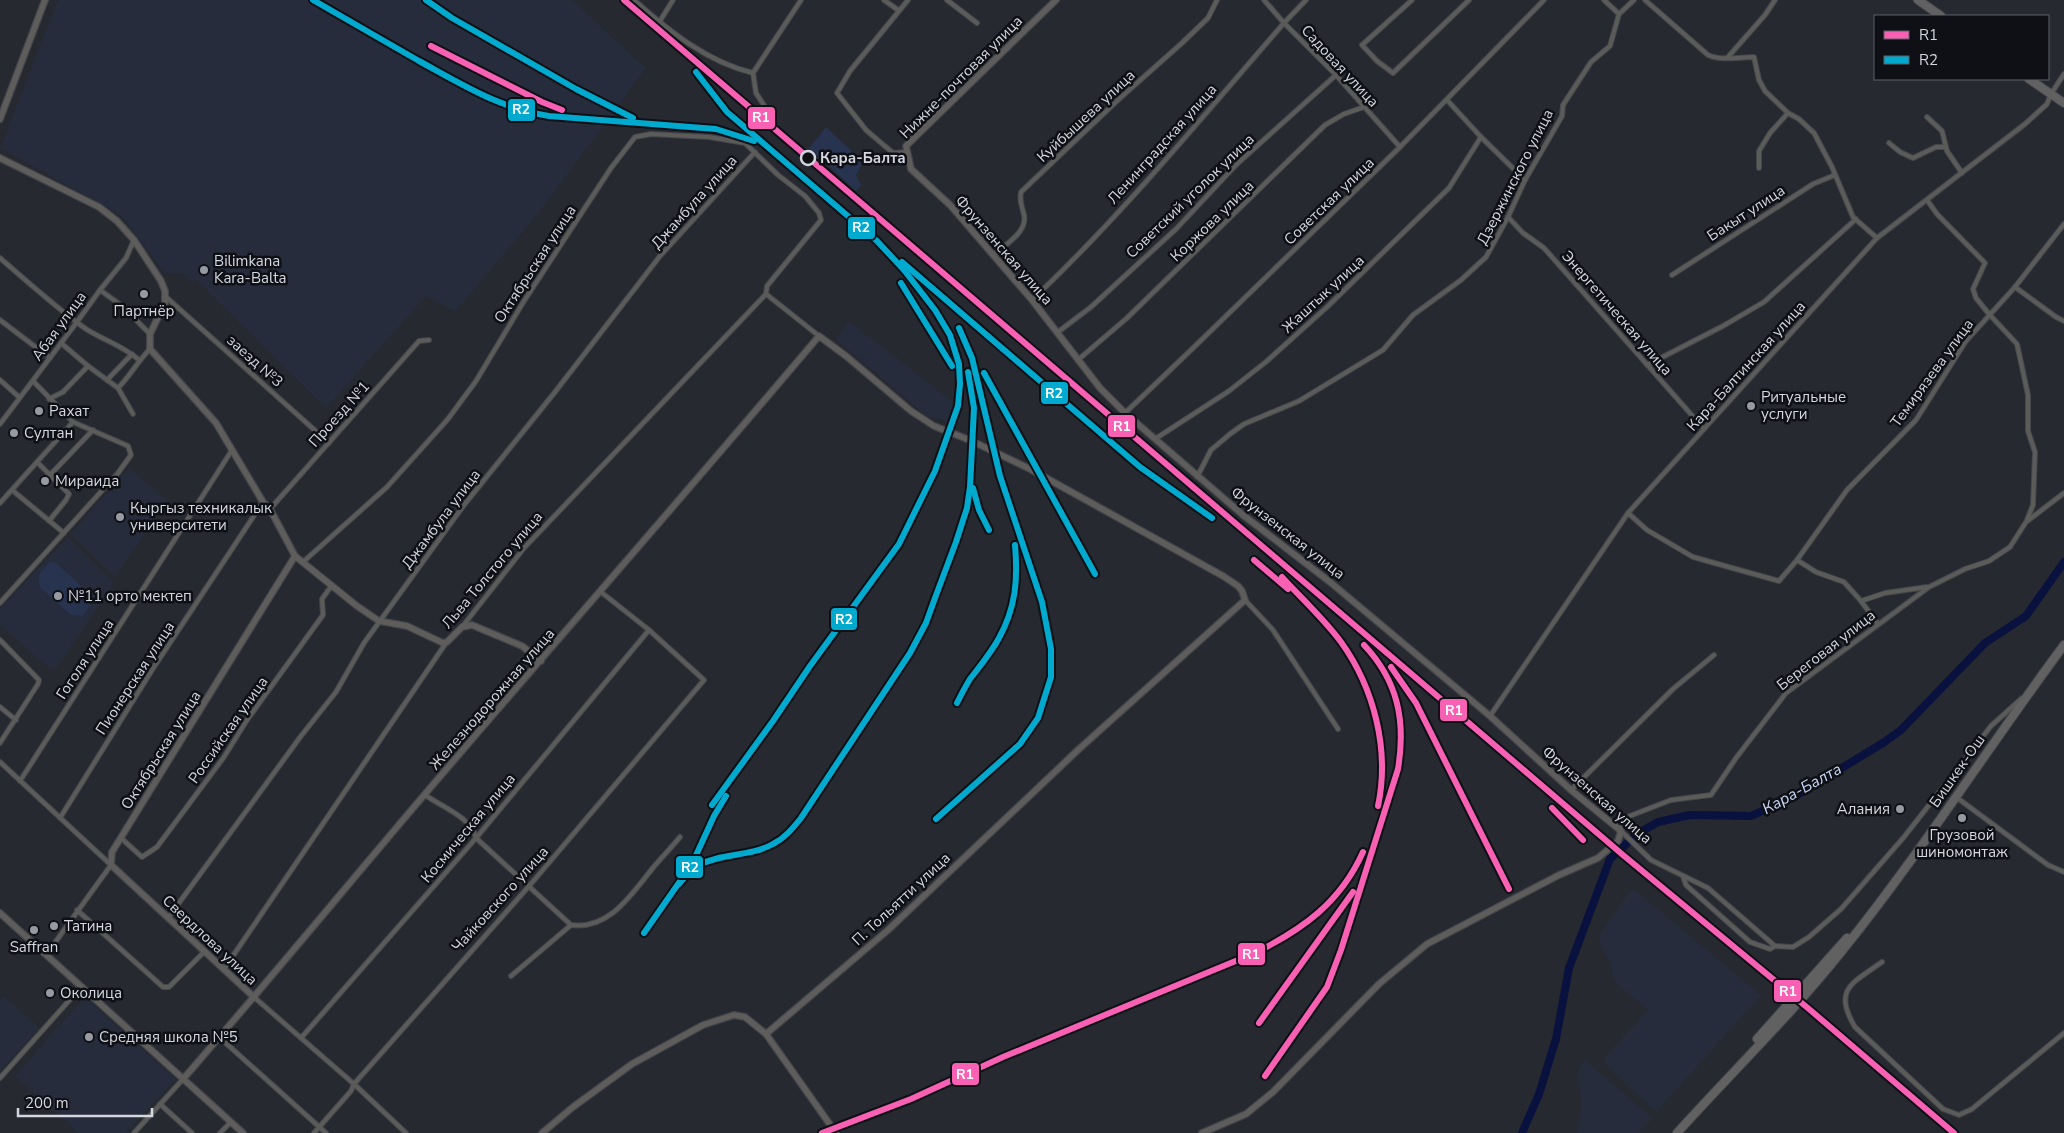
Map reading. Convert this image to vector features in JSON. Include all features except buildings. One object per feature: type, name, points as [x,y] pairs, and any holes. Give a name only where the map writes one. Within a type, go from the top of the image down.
[{"type":"highway","points":[[1918,0],[1940,15]]},
{"type":"highway","points":[[2030,80],[2064,103]]},
{"type":"highway","name":"Бишкек-Ош","points":[[1677,1133],[1792,999],[1871,913],[2064,645]]},
{"type":"street","points":[[0,119],[45,0]]},
{"type":"street","points":[[634,0],[694,48],[735,69],[753,73]]},
{"type":"street","points":[[660,21],[673,0]]},
{"type":"street","points":[[771,116],[756,93],[753,73],[799,0]]},
{"type":"street","points":[[884,0],[898,10]]},
{"type":"street","points":[[906,152],[893,153],[866,130],[837,93],[850,71],[908,0]]},
{"type":"street","points":[[947,0],[977,23]]},
{"type":"street","name":"Нижне-почтовая улица","points":[[906,152],[906,146],[1056,0]]},
{"type":"street","name":"Куйбышева улица","points":[[993,255],[1016,235],[1022,226],[1025,217],[1019,202],[1021,192],[1119,99],[1145,78],[1189,37],[1208,18],[1217,0]]},
{"type":"street","name":"Садовая улица","points":[[1264,0],[1336,75],[1400,147]]},
{"type":"street","name":"Ленинградская улица","points":[[1032,300],[1068,266],[1160,168],[1284,22],[1306,0]]},
{"type":"street","points":[[1412,0],[1362,46],[1393,73],[1467,1]]},
{"type":"street","points":[[1604,0],[1619,14]]},
{"type":"street","name":"Дзержинского улица","points":[[1197,477],[1211,450],[1244,424],[1299,401],[1383,350],[1413,315],[1461,280],[1486,256],[1508,217],[1525,180],[1562,116],[1563,105],[1590,62],[1610,46],[1619,14],[1633,0]]},
{"type":"street","points":[[1645,0],[1708,55],[1718,60],[1728,57],[1754,57],[1759,80],[1765,91],[1788,113],[1799,118],[1814,133],[1835,175],[1852,217],[1877,238]]},
{"type":"street","points":[[1728,57],[1765,15],[1775,0]]},
{"type":"street","name":"Советская улица","points":[[1124,413],[1400,147],[1541,1]]},
{"type":"street","name":"Кара-Балтинская улица","points":[[1490,716],[1628,513],[1877,238],[2025,124],[2047,104],[2064,74]]},
{"type":"street","name":"Советский уголок улица","points":[[1058,332],[1091,307],[1176,229],[1237,164],[1336,75]]},
{"type":"street","points":[[1447,100],[1525,180]]},
{"type":"street","name":"Коржова улица","points":[[1079,359],[1128,318],[1325,125],[1344,114],[1364,107]]},
{"type":"street","points":[[1759,168],[1759,151],[1770,133],[1788,113]]},
{"type":"street","points":[[1927,117],[1942,131],[1946,141],[1945,146],[1962,173]]},
{"type":"street","name":"Октябрьская улица","points":[[303,562],[387,487],[448,419],[476,381],[524,301],[611,168],[635,137],[651,134],[736,140],[745,143],[778,175],[805,196],[819,213],[821,220]]},
{"type":"street","name":"Жаштык улица","points":[[1154,440],[1228,391],[1267,361],[1327,307],[1449,188],[1481,137]]},
{"type":"street","points":[[1889,143],[1900,152],[1913,158],[1936,147],[1945,146]]},
{"type":"street","name":"Джамбула улица","points":[[168,918],[301,736],[336,692],[379,621],[464,505],[555,392],[660,256],[756,152]]},
{"type":"street","name":"Фрунзенская улица","points":[[906,152],[911,169],[950,205],[1032,300],[1100,388],[1124,413],[1197,477],[1330,582],[1490,716],[1571,790],[1621,831],[1651,860],[1708,888],[1776,946]]},
{"type":"street","points":[[0,158],[99,207],[117,221],[134,240],[161,281],[166,297],[166,302],[150,334],[150,349],[216,423],[263,502],[270,509],[295,556],[379,621],[407,626],[439,642],[447,642]]},
{"type":"street","name":"Бакыт улица","points":[[1672,274],[1813,184],[1835,175]]},
{"type":"street","points":[[1927,200],[1937,214],[1985,263],[1973,289],[1976,298],[2017,344],[2028,395],[2028,431],[2035,452],[2033,505],[2026,522]]},
{"type":"street","name":"Энергетическая улица","points":[[1508,217],[1523,233],[1544,248],[1704,429]]},
{"type":"street","name":"Кара-Балтинская улица","points":[[1647,365],[1723,326],[1764,302],[1856,219]]},
{"type":"street","name":"Льва Толстого улица","points":[[224,969],[447,642],[462,627],[524,548],[766,294],[767,286],[821,220]]},
{"type":"street","name":"Темирязева улица","points":[[1628,513],[1647,530],[1693,557],[1780,581],[1848,490],[1916,420],[1966,341],[2016,287],[2064,224]]},
{"type":"street","name":"Абая улица","points":[[0,424],[126,258],[134,240]]},
{"type":"street","points":[[0,258],[41,296],[77,322],[139,360]]},
{"type":"street","points":[[2016,287],[2064,321]]},
{"type":"street","points":[[100,290],[122,306],[150,334]]},
{"type":"street","points":[[766,294],[846,356],[911,411],[934,426],[972,441],[1030,469],[1238,586],[1245,600],[1273,630],[1338,728]]},
{"type":"street","name":"заезд №3","points":[[166,297],[329,443]]},
{"type":"street","points":[[0,320],[50,358]]},
{"type":"street","name":"Железнодорожная улица","points":[[184,1078],[254,998],[425,794],[601,592],[819,336]]},
{"type":"street","name":"Проезд №1","points":[[270,509],[419,340],[429,340]]},
{"type":"street","points":[[61,343],[118,388],[133,414]]},
{"type":"street","points":[[118,388],[126,380],[139,360],[150,349]]},
{"type":"street","points":[[107,380],[132,354]]},
{"type":"street","points":[[49,399],[63,392],[88,366]]},
{"type":"street","points":[[0,380],[19,397]]},
{"type":"street","points":[[0,603],[64,533],[131,455],[128,446],[74,422],[49,399],[33,380]]},
{"type":"street","points":[[0,503],[74,422]]},
{"type":"street","points":[[50,475],[93,430]]},
{"type":"street","name":"Гоголя улица","points":[[20,781],[233,449]]},
{"type":"street","points":[[37,462],[69,494],[49,520]]},
{"type":"street","points":[[12,490],[64,533]]},
{"type":"street","name":"Береговая улица","points":[[1621,831],[1622,820],[1671,800],[1711,795],[1736,758],[1786,693],[1929,587],[1965,569],[1989,561],[2010,547],[2026,522],[2064,493]]},
{"type":"street","name":"Пионерская улица","points":[[60,818],[154,667],[263,502]]},
{"type":"street","name":"Октябрьская улица","points":[[46,954],[111,865],[112,852],[295,556]]},
{"type":"street","points":[[1797,560],[1816,572],[1844,582],[1850,587],[1878,624]]},
{"type":"street","name":"Российская улица","points":[[121,838],[142,857],[156,847],[207,780],[247,720],[323,615],[322,599],[332,585]]},
{"type":"street","points":[[1861,601],[1886,593],[1929,587]]},
{"type":"street","points":[[601,592],[649,630]]},
{"type":"street","name":"П. Тольятти улица","points":[[766,1034],[888,930],[1079,748],[1245,600]]},
{"type":"street","points":[[462,627],[472,625],[522,646],[540,661]]},
{"type":"street","name":"Чайковского улица","points":[[314,1133],[351,1091],[354,1084],[530,885],[704,680],[649,630]]},
{"type":"street","name":"Космическая улица","points":[[302,1038],[476,838],[649,630]]},
{"type":"street","points":[[0,640],[39,680],[0,743]]},
{"type":"street","points":[[1571,790],[1673,688],[1714,655]]},
{"type":"street","points":[[1683,876],[1686,885],[1750,942],[1770,949],[1776,946],[1793,947],[1809,937],[1841,910],[1904,837],[1991,726],[2030,691]]},
{"type":"street","points":[[0,707],[16,720]]},
{"type":"street","name":"Свердлова улица","points":[[0,762],[254,998],[354,1084],[406,1133]]},
{"type":"street","points":[[425,794],[459,816],[474,829],[476,838],[530,885],[571,925],[582,926],[599,923],[617,909],[634,894],[680,837]]},
{"type":"street","points":[[1956,796],[2048,865],[2064,872]]},
{"type":"street","points":[[1202,1133],[1246,1114],[1273,1092],[1379,984],[1426,944],[1560,875],[1598,858],[1618,841],[1621,831]]},
{"type":"street","points":[[77,910],[163,987],[169,987],[204,952]]},
{"type":"street","points":[[0,913],[243,1133]]},
{"type":"street","points":[[511,976],[571,925]]},
{"type":"street","points":[[1882,962],[1848,986],[1844,998],[1848,1016],[1855,1027],[1943,1109],[1959,1114],[1972,1109],[2064,1033]]},
{"type":"street","points":[[0,1078],[82,986]]},
{"type":"street","points":[[542,1133],[573,1107],[632,1064],[703,1025],[734,1015],[744,1017],[766,1034],[836,1133]]},
{"type":"street","points":[[219,1037],[326,1133]]},
{"type":"street","points":[[134,1133],[184,1078]]},
{"type":"street","points":[[160,1104],[192,1133]]},
{"type":"street","points":[[220,1133],[231,1122]]},
{"type":"shaded area","points":[[58,0],[572,0],[646,68],[541,210],[455,312],[426,296],[326,408],[195,279],[192,283],[183,274],[165,273],[121,215],[0,148]]},
{"type":"shaded area","points":[[826,127],[863,162],[856,175],[861,185],[856,191],[809,148]]},
{"type":"shaded area","points":[[849,321],[955,404],[950,422],[927,416],[836,339]]},
{"type":"shaded area","name":"Кыргыз техникалык университети","points":[[129,468],[167,500],[115,577],[71,534]]},
{"type":"shaded area","name":"№11 орто мектеп","points":[[68,537],[114,583],[55,670],[49,668],[0,625],[0,609]]},
{"type":"shaded area","points":[[50,562],[56,563],[88,592],[91,604],[83,616],[71,615],[41,588],[39,577]]},
{"type":"shaded area","points":[[1632,888],[1761,995],[1656,1112],[1608,1067],[1604,1059],[1648,1010],[1618,985],[1612,975],[1611,964],[1600,944],[1599,936]]},
{"type":"shaded area","points":[[4,996],[39,1028],[0,1071],[0,1001]]},
{"type":"shaded area","name":"Средняя школа №5","points":[[85,997],[175,1079],[126,1133],[79,1133],[15,1076]]},
{"type":"shaded area","points":[[1584,1059],[1652,1118],[1639,1133],[1577,1133],[1582,1104],[1577,1076]]},
{"type":"waterway","name":"Кара-Балта","points":[[1522,1133],[1539,1094],[1556,1039],[1569,968],[1610,859],[1637,834],[1658,822],[1690,815],[1751,816],[1794,797],[1883,743],[1901,730],[1985,643],[2026,616],[2064,562]]},
{"type":"transit line","name":"R2","points":[[313,0],[451,79],[514,107],[549,116],[716,129],[754,141]]},
{"type":"transit line","name":"R2","points":[[426,0],[452,18],[576,89],[633,118]]},
{"type":"transit line","name":"R1","points":[[624,0],[1623,855],[1809,1009],[1954,1133]]},
{"type":"transit line","name":"R1","points":[[431,46],[542,102],[562,110]]},
{"type":"transit line","name":"R2","points":[[696,72],[727,112],[877,241],[904,270],[935,310],[950,335],[959,364],[960,384],[958,406],[935,471],[899,544],[712,805]]},
{"type":"transit line","name":"R2","points":[[902,262],[1140,467],[1212,518]]},
{"type":"transit line","name":"R2","points":[[901,283],[952,366]]},
{"type":"transit line","name":"R2","points":[[936,819],[1020,744],[1038,718],[1051,677],[1051,649],[1042,602],[1000,476],[972,358],[959,328]]},
{"type":"transit line","name":"R2","points":[[679,884],[699,865],[717,858],[764,848],[777,842],[789,832],[801,818],[910,653],[926,623],[967,508],[970,487],[974,408],[968,372]]},
{"type":"transit line","name":"R2","points":[[984,373],[1095,574]]},
{"type":"transit line","name":"R2","points":[[973,488],[979,510],[989,530]]},
{"type":"transit line","name":"R2","points":[[957,703],[970,679],[996,644],[1005,626],[1012,604],[1016,581],[1015,545]]},
{"type":"transit line","name":"R1","points":[[1254,560],[1288,589]]},
{"type":"transit line","name":"R1","points":[[1282,577],[1334,633],[1353,660],[1362,679],[1370,699],[1380,742],[1382,763],[1378,806]]},
{"type":"transit line","name":"R1","points":[[1265,1076],[1327,987],[1341,950],[1398,769],[1401,734],[1397,702],[1385,673],[1364,645]]},
{"type":"transit line","name":"R1","points":[[1391,667],[1416,703],[1509,889]]},
{"type":"transit line","name":"R2","points":[[644,933],[692,864],[714,816],[726,796]]},
{"type":"transit line","name":"R1","points":[[1552,808],[1583,840]]},
{"type":"transit line","name":"R1","points":[[822,1133],[911,1099],[1003,1057],[1255,953],[1289,934],[1318,913],[1343,886],[1363,852]]},
{"type":"transit line","name":"R1","points":[[1259,1023],[1353,892]]},
{"type":"place","name":"Кара-Балта","points":[[808,158]]},
{"type":"place","name":"Bilimkana Kara-Balta","points":[[204,270]]},
{"type":"place","name":"Партнёр","points":[[144,294]]},
{"type":"place","name":"Ритуальные услуги","points":[[1751,406]]},
{"type":"place","name":"Рахат","points":[[39,411]]},
{"type":"place","name":"Султан","points":[[14,433]]},
{"type":"place","name":"Мираида","points":[[45,481]]},
{"type":"place","name":"Кыргыз техникалык университети","points":[[120,517]]},
{"type":"place","name":"№11 орто мектеп","points":[[58,596]]},
{"type":"place","name":"Алания","points":[[1900,809]]},
{"type":"place","name":"Грузовой шиномонтаж","points":[[1962,818]]},
{"type":"place","name":"Татина","points":[[54,926]]},
{"type":"place","name":"Saffran","points":[[34,930]]},
{"type":"place","name":"Околица","points":[[50,993]]},
{"type":"place","name":"Средняя школа №5","points":[[89,1037]]}]
